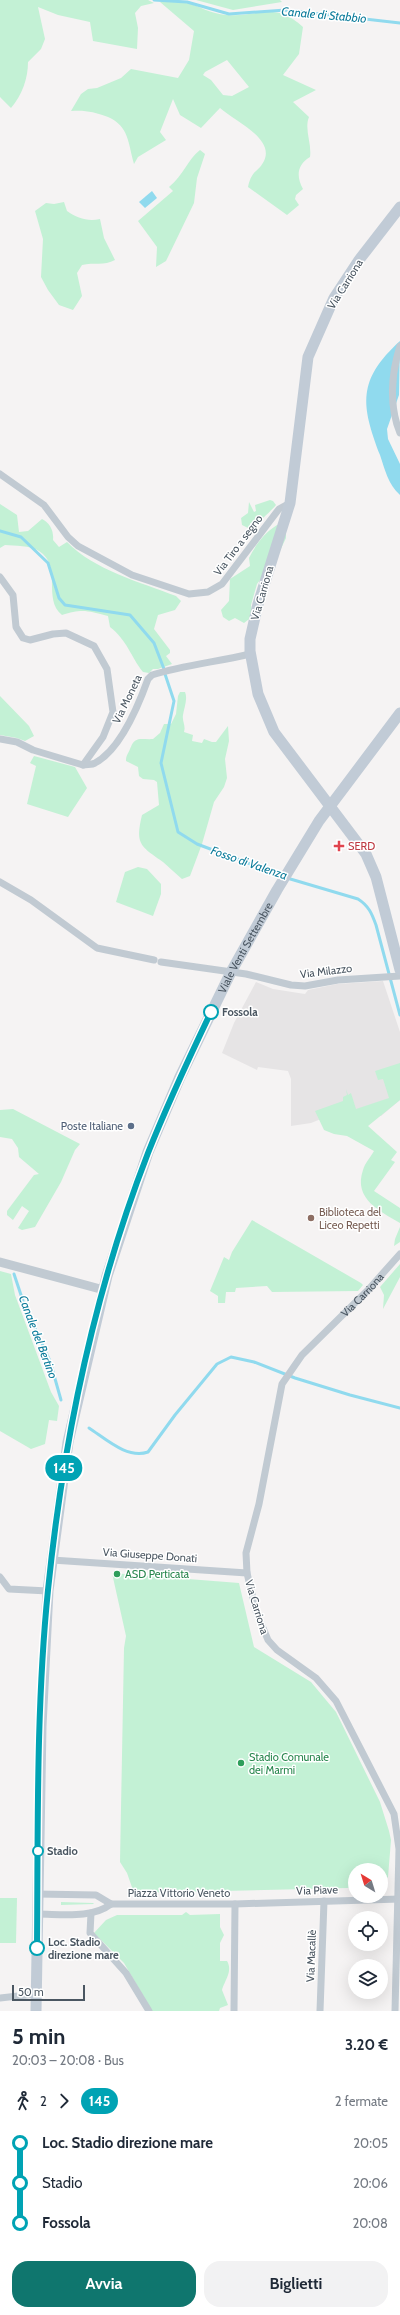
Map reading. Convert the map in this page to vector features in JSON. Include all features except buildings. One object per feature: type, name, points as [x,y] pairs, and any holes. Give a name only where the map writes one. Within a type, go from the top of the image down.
[{"type":"main road","name":"Via Carriona","points":[[399,974],[376,877],[366,854],[274,732],[258,694],[250,654],[250,639],[258,604],[290,503],[308,357],[334,298],[359,260],[400,207]]},
{"type":"main road","name":"Viale Venti Settembre","points":[[36,2011],[41,1721],[48,1591],[68,1442],[83,1373],[104,1290],[148,1152],[180,1076],[231,972],[276,890],[330,805],[400,713]]},
{"type":"street","points":[[400,346],[393,374],[392,392],[400,433]]},
{"type":"street","name":"Via Tiro a segno","points":[[0,474],[44,505],[68,537],[78,546],[132,575],[189,594],[208,592],[222,584],[279,510],[290,503]]},
{"type":"street","name":"Via Moneta","points":[[0,576],[13,595],[16,627],[23,638],[30,640],[66,633],[94,646],[107,669],[112,712],[103,737],[83,765]]},
{"type":"street","name":"Via Moneta","points":[[83,765],[94,764],[112,747],[124,732],[148,678],[171,669],[250,654]]},
{"type":"street","points":[[0,739],[17,742],[32,750],[83,765]]},
{"type":"street","name":"Via Milazzo","points":[[0,882],[31,900],[97,948],[158,961],[231,972],[305,986],[338,980],[383,977],[399,974]]},
{"type":"street","name":"Via Carriona","points":[[395,2011],[399,1899],[399,1849],[394,1814],[336,1701],[316,1678],[277,1650],[268,1640],[256,1611],[247,1574],[246,1553],[259,1504],[282,1384],[291,1369],[368,1290],[400,1254]]},
{"type":"street","points":[[2,1262],[104,1290]]},
{"type":"street","name":"Via Giuseppe Donati","points":[[52,1560],[247,1574]]},
{"type":"street","points":[[0,1577],[9,1589],[48,1591]]},
{"type":"street","name":"Piazza Vittorio Veneto","points":[[37,1894],[96,1895],[111,1904],[235,1904],[234,2011]]},
{"type":"street","name":"Via Piave","points":[[235,1904],[399,1899]]},
{"type":"street","name":"Via Macallè","points":[[320,2011],[324,1901]]},
{"type":"street","name":"Piazza Vittorio Veneto","points":[[37,1914],[91,1913],[102,1910],[111,1904]]},
{"type":"street","points":[[91,1913],[90,1934],[126,1973],[149,2011]]},
{"type":"street","points":[[0,1998],[36,1994]]},
{"type":"shaded area","points":[[383,981],[400,1032],[400,1100],[381,1116],[348,1108],[311,1123],[291,1126],[291,1079],[288,1071],[258,1067],[257,1070],[222,1053],[234,1023],[256,982],[273,989],[305,994],[308,990],[337,984]]},
{"type":"green space","points":[[0,0],[148,0],[154,3],[141,6],[135,13],[138,28],[137,49],[93,41],[90,22],[58,15],[38,7],[45,39],[41,49],[28,62],[24,86],[11,108],[0,97]]},
{"type":"green space","points":[[196,0],[280,0],[282,2],[233,10]]},
{"type":"green space","points":[[160,2],[185,2],[210,12],[226,15],[274,12],[283,14],[303,27],[299,54],[283,75],[316,90],[293,102],[309,117],[307,126],[310,157],[302,164],[299,171],[299,180],[303,189],[296,195],[295,199],[299,205],[287,215],[248,187],[251,177],[264,161],[266,153],[264,145],[259,138],[243,124],[220,108],[201,128],[180,115],[173,99],[160,132],[166,140],[138,157],[134,164],[127,136],[120,125],[108,117],[94,113],[71,111],[81,94],[88,89],[97,88],[121,78],[131,69],[178,78],[189,60],[194,31]],"holes":[[[227,60],[249,87],[232,96],[223,95],[211,80],[203,75],[205,72]]]},
{"type":"green space","points":[[200,150],[205,154],[197,178],[194,203],[166,261],[156,267],[157,247],[138,221],[173,191],[169,187],[174,183],[192,158]]},
{"type":"green space","points":[[64,202],[67,211],[75,216],[87,220],[100,219],[104,238],[115,260],[107,263],[82,265],[77,273],[82,296],[73,310],[59,305],[41,277],[43,239],[35,211],[46,203],[54,204]]},
{"type":"green space","points":[[270,500],[276,505],[271,511],[250,529],[242,525],[241,518],[248,513],[249,502],[254,512],[256,511],[255,505]]},
{"type":"green space","points":[[0,504],[17,515],[19,532],[28,531],[42,519],[51,528],[53,540],[59,547],[67,542],[78,552],[104,568],[176,596],[181,601],[175,610],[158,615],[154,629],[170,650],[170,653],[166,656],[172,664],[158,669],[153,669],[149,673],[143,672],[121,637],[110,627],[108,616],[85,611],[62,615],[56,608],[53,600],[52,574],[46,557],[39,551],[27,547],[5,545],[0,548]]},
{"type":"green space","points":[[277,525],[281,525],[286,530],[286,538],[277,557],[257,584],[251,605],[253,616],[244,623],[235,618],[229,621],[223,617],[221,610],[229,601],[230,579],[250,566],[249,558],[254,549],[260,540]]},
{"type":"green space","points":[[180,692],[185,692],[186,695],[183,717],[185,727],[184,732],[193,735],[192,741],[202,743],[204,739],[216,742],[228,726],[229,741],[225,759],[227,778],[224,787],[214,802],[202,844],[190,876],[182,879],[144,848],[141,843],[139,832],[142,815],[159,805],[157,782],[154,780],[143,779],[139,776],[138,767],[126,761],[126,757],[136,740],[153,739],[160,733],[164,724],[171,724],[176,714],[178,696]]},
{"type":"green space","points":[[0,696],[29,726],[34,736],[25,741],[0,735]]},
{"type":"green space","points":[[34,756],[75,767],[87,788],[68,817],[27,804],[36,766],[30,763]]},
{"type":"green space","points":[[138,867],[147,869],[161,884],[161,894],[153,916],[116,902],[125,872]]},
{"type":"green space","points":[[400,1063],[400,1100],[368,1126],[397,1152],[391,1160],[395,1162],[374,1191],[400,1208],[400,1223],[384,1214],[370,1203],[362,1189],[361,1180],[363,1170],[374,1151],[347,1136],[334,1134],[324,1130],[315,1111],[343,1101],[343,1097],[347,1095],[346,1089],[348,1095],[351,1093],[356,1109],[389,1098],[383,1079],[378,1080],[375,1071]]},
{"type":"green space","points":[[13,1109],[80,1144],[75,1150],[61,1182],[35,1227],[22,1230],[18,1228],[29,1211],[22,1206],[13,1220],[7,1215],[7,1211],[34,1175],[39,1174],[19,1157],[18,1148],[12,1139],[0,1137],[0,1110]]},
{"type":"green space","points":[[252,1220],[363,1285],[358,1291],[272,1292],[267,1286],[236,1288],[235,1292],[226,1292],[225,1303],[218,1303],[218,1296],[210,1291],[224,1257],[229,1260],[232,1252]]},
{"type":"green space","points":[[400,1227],[400,1242],[394,1246],[395,1239]]},
{"type":"green space","points":[[400,1264],[400,1277],[383,1309],[384,1295],[380,1287]]},
{"type":"green space","points":[[0,1271],[11,1274],[15,1295],[51,1392],[59,1406],[57,1421],[49,1420],[45,1444],[31,1449],[0,1431]]},
{"type":"green space","name":"Stadio Comunale dei Marmi","points":[[112,1573],[239,1583],[254,1647],[311,1682],[336,1712],[380,1802],[391,1840],[388,1877],[388,1863],[348,1863],[348,1888],[134,1893],[127,1873],[120,1862],[124,1648],[126,1636]]},
{"type":"green space","points":[[0,1898],[17,1898],[16,1943],[0,1943]]},
{"type":"green space","points":[[61,1902],[93,1903],[94,1904],[61,1905]]},
{"type":"green space","points":[[186,1912],[190,1915],[220,1914],[220,1927],[224,1935],[220,1943],[220,1961],[227,1961],[229,1965],[228,1976],[222,1990],[228,2005],[220,2008],[219,2011],[152,2011],[124,1963],[94,1933],[106,1920],[117,1915],[182,1915]]},
{"type":"water","points":[[152,191],[157,198],[145,208],[139,202]]},
{"type":"water","points":[[400,341],[399,395],[387,429],[388,439],[400,464],[400,495],[396,491],[385,471],[369,422],[367,394],[370,381],[376,368]]},
{"type":"waterway","name":"Canale di Stabbio","points":[[154,0],[187,2],[229,14],[286,10],[400,23]]},
{"type":"waterway","name":"Fosso di Valenza","points":[[0,531],[21,537],[48,563],[59,598],[65,605],[130,615],[154,643],[164,669]]},
{"type":"waterway","name":"Fosso di Valenza","points":[[165,674],[174,701],[161,763],[178,832],[197,844],[282,876]]},
{"type":"waterway","name":"Fosso di Valenza","points":[[287,878],[358,899],[367,907],[376,925],[400,1015]]},
{"type":"waterway","name":"Canale del Bertino","points":[[14,1274],[24,1304],[50,1361],[61,1400]]},
{"type":"waterway","points":[[89,1428],[117,1447],[132,1453],[148,1452],[175,1415],[217,1364],[231,1357],[254,1362],[295,1378],[350,1395],[400,1408]]},
{"type":"bus line","name":"145","points":[[37,1948],[43,1659],[48,1591],[58,1505],[68,1442],[100,1300],[139,1177],[180,1076],[211,1012]]},
{"type":"place","name":"SERD","points":[[339,846]]},
{"type":"place","name":"Fossola","points":[[211,1012]]},
{"type":"place","name":"Poste Italiane","points":[[131,1126]]},
{"type":"place","name":"Biblioteca del Liceo Repetti","points":[[311,1218]]},
{"type":"place","name":"ASD Perticata","points":[[117,1574]]},
{"type":"place","name":"Stadio Comunale dei Marmi","points":[[241,1763]]},
{"type":"place","name":"Stadio","points":[[38,1851]]},
{"type":"place","name":"Loc. Stadio direzione mare","points":[[37,1948]]}]
